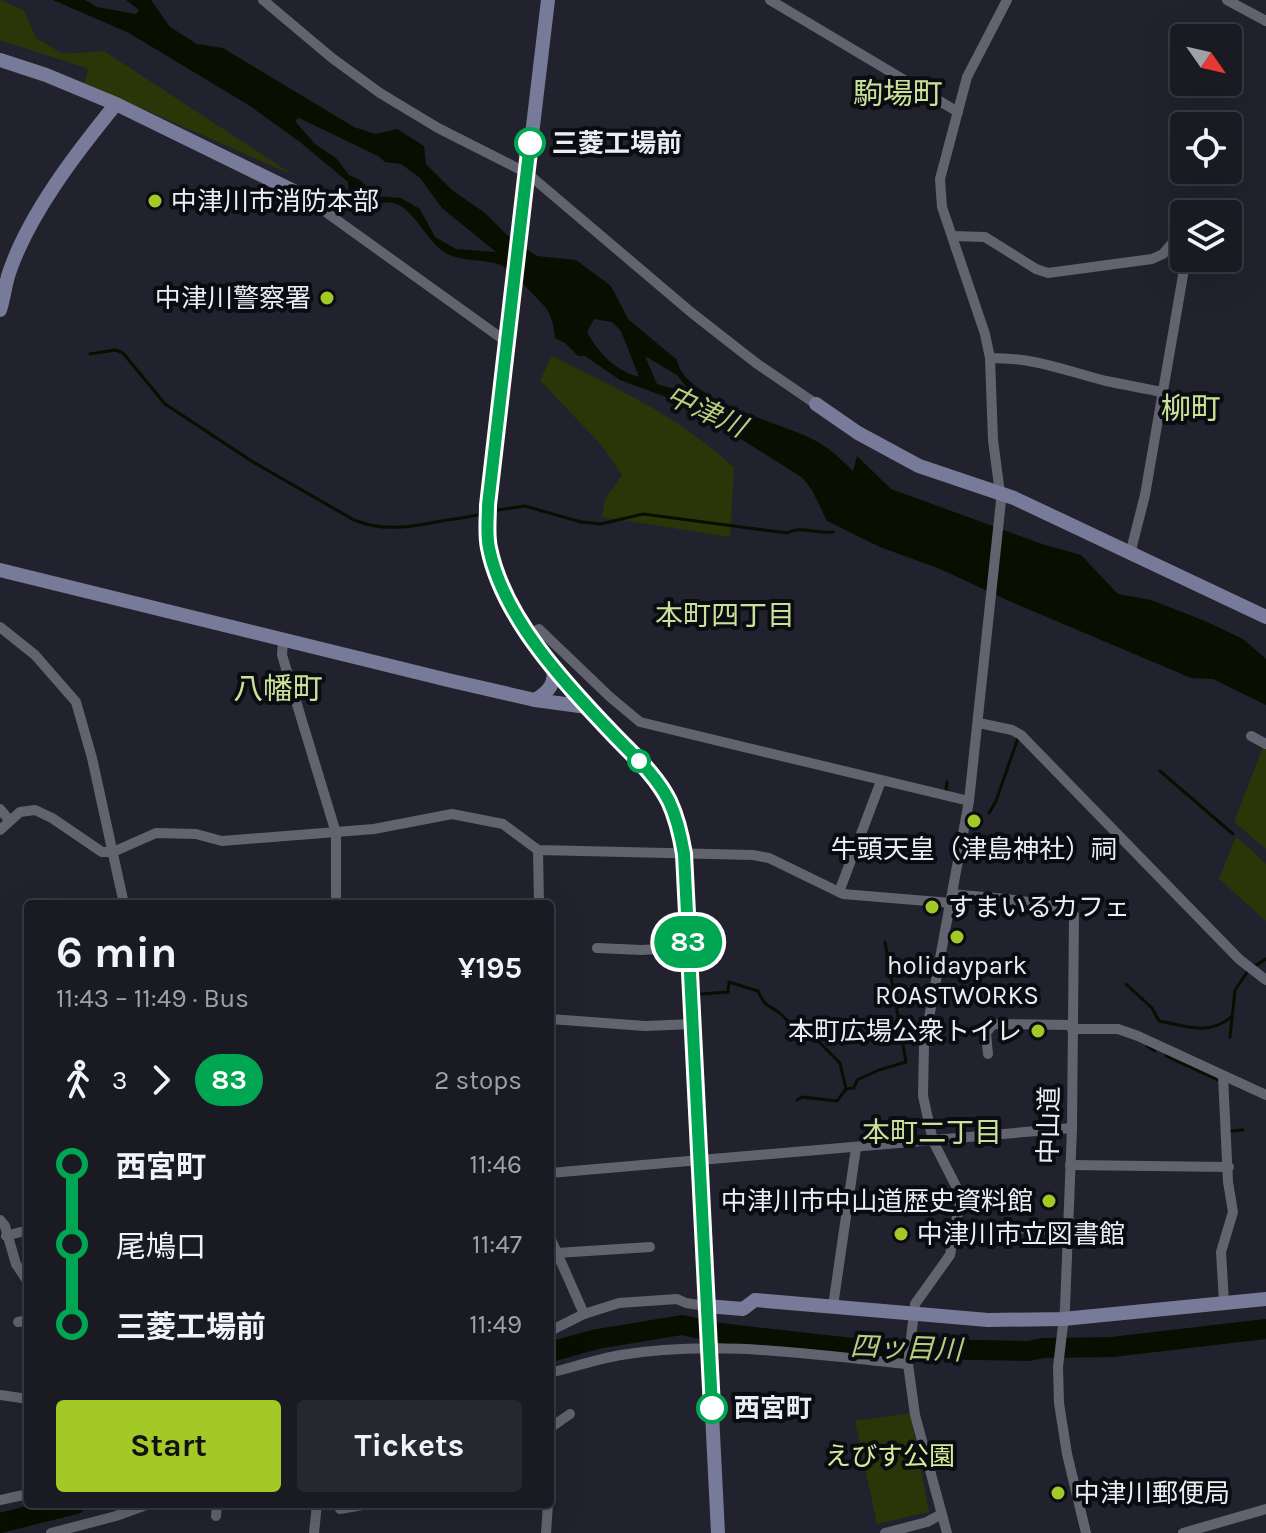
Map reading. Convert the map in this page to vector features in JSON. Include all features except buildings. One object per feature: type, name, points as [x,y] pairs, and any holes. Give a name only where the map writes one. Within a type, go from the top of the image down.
[{"type":"street","points":[[263,0],[332,58],[380,93],[438,128],[527,173],[756,363],[899,457],[1000,498],[1014,498],[1266,617]]},
{"type":"street","points":[[548,0],[488,505],[488,545],[514,615],[587,707],[651,772],[669,800],[679,826],[684,854],[718,1533]]},
{"type":"street","points":[[770,0],[958,112]]},
{"type":"street","points":[[947,1533],[915,1415],[909,1362],[913,1314],[918,1297],[950,1255],[961,1196],[933,1141],[923,1096],[924,1045],[969,801],[1000,498],[993,440],[990,358],[942,207],[940,179],[974,60],[1007,0]]},
{"type":"street","points":[[1227,0],[1266,21]]},
{"type":"street","points":[[0,60],[116,104],[302,195],[508,336]]},
{"type":"street","points":[[0,310],[5,271],[68,165],[116,104]]},
{"type":"street","points":[[952,236],[985,237],[1036,269],[1048,273],[1152,259],[1163,254],[1170,246]]},
{"type":"street","points":[[1130,554],[1145,495],[1183,272]]},
{"type":"street","points":[[990,358],[1046,362],[1105,380],[1162,392]]},
{"type":"street","points":[[0,570],[535,700],[587,707]]},
{"type":"street","points":[[0,627],[35,655],[76,702],[92,758],[123,900]]},
{"type":"street","points":[[529,634],[539,629],[640,722],[969,801]]},
{"type":"street","points":[[283,640],[282,655],[336,833],[336,900]]},
{"type":"street","points":[[535,700],[552,687],[555,677],[553,665]]},
{"type":"street","points":[[979,723],[1021,735],[1239,959],[1266,980]]},
{"type":"street","points":[[1251,736],[1266,744]]},
{"type":"street","points":[[839,892],[881,781]]},
{"type":"street","points":[[0,809],[9,820]]},
{"type":"street","points":[[0,830],[20,812],[35,810],[102,852],[113,852],[156,833],[196,834],[222,841],[374,829],[452,814],[503,824],[538,850],[753,855],[769,858],[839,892],[868,897],[952,899]]},
{"type":"street","points":[[538,850],[539,900]]},
{"type":"street","name":"中山道","points":[[952,899],[1036,903],[1069,910],[1074,915],[1072,1128],[1059,1403],[1067,1454],[1086,1533]]},
{"type":"street","points":[[597,948],[642,950],[688,947]]},
{"type":"street","points":[[554,1019],[645,1026],[693,1024]]},
{"type":"street","points":[[988,1054],[986,1033],[993,1024],[1118,1029],[1149,1040],[1266,1095]]},
{"type":"street","points":[[1223,1076],[1233,1212],[1221,1252],[1224,1302]]},
{"type":"street","points":[[554,1173],[1072,1128]]},
{"type":"street","points":[[833,1306],[856,1148]]},
{"type":"street","points":[[1070,1165],[1229,1167]]},
{"type":"street","points":[[0,1220],[5,1226],[16,1264],[24,1276]]},
{"type":"street","points":[[955,1227],[1068,1230]]},
{"type":"street","points":[[6,1236],[24,1231]]},
{"type":"street","points":[[554,1246],[584,1314]]},
{"type":"street","points":[[557,1253],[650,1247]]},
{"type":"street","points":[[554,1329],[584,1314],[619,1303],[677,1299],[706,1309],[743,1309],[755,1300],[1062,1326],[1224,1302],[1266,1299]]},
{"type":"street","points":[[554,1372],[622,1355],[708,1345],[909,1362]]},
{"type":"street","points":[[0,1395],[24,1398]]},
{"type":"street","points":[[554,1425],[570,1414]]},
{"type":"street","points":[[0,1500],[24,1495]]},
{"type":"street","points":[[51,1533],[138,1508]]},
{"type":"street","points":[[314,1533],[317,1508]]},
{"type":"street","points":[[340,1509],[346,1508]]},
{"type":"street","points":[[546,1533],[548,1508]]},
{"type":"street","points":[[1183,1533],[1266,1509]]},
{"type":"street","points":[[885,1533],[927,1522],[940,1515]]},
{"type":"green space","points":[[0,0],[24,10],[36,38],[63,54],[104,51],[295,176],[84,83],[89,69],[0,40]]},
{"type":"green space","points":[[552,356],[671,419],[734,468],[730,537],[602,517],[605,499],[622,475],[602,446],[540,380]]},
{"type":"green space","points":[[1263,747],[1266,749],[1266,849],[1234,822]]},
{"type":"green space","points":[[1238,838],[1266,864],[1266,921],[1219,879]]},
{"type":"green space","name":"えびす公園","points":[[910,1413],[929,1512],[877,1524],[855,1421]]},
{"type":"water","name":"中津川","points":[[53,0],[85,0],[97,7],[136,14],[139,10],[126,0],[151,0],[170,27],[197,44],[223,48],[354,127],[375,134],[397,129],[424,146],[426,164],[510,238],[537,256],[576,260],[611,286],[628,319],[677,360],[683,374],[695,386],[732,407],[815,440],[853,471],[857,456],[891,489],[1081,555],[1118,594],[1151,600],[1243,639],[1266,659],[1266,705],[1213,679],[1191,678],[940,569],[880,547],[827,521],[803,478],[685,404],[620,380],[585,356],[578,356],[555,338],[546,308],[504,267],[452,256],[440,249],[404,208],[393,203],[365,211],[350,201],[348,182],[300,142],[250,106],[129,33]],"holes":[[[299,118],[385,162],[401,164],[420,178],[442,208],[496,252],[456,249],[435,237],[420,209],[401,198],[376,196],[360,180],[349,175],[336,158],[315,144],[295,121]],[[594,319],[612,322],[621,331],[639,377],[608,360],[587,332]],[[645,356],[677,375],[692,394],[657,384]]]},
{"type":"waterway","points":[[90,354],[115,350],[123,353],[165,404],[253,462],[354,520],[400,527],[485,513]]},
{"type":"waterway","points":[[492,511],[525,506],[581,522],[601,524],[643,514],[787,533],[798,530],[833,532]]},
{"type":"waterway","points":[[989,813],[1018,738]]},
{"type":"waterway","points":[[1160,771],[1233,834]]},
{"type":"waterway","points":[[946,791],[947,782]]},
{"type":"waterway","points":[[700,994],[728,992],[729,982],[758,991],[766,1004],[792,1026],[805,1028],[840,1063],[846,1089],[854,1088],[857,1080],[906,1062],[885,942]]},
{"type":"waterway","points":[[1255,966],[1266,959]]},
{"type":"waterway","points":[[1230,1037],[1235,990],[1248,971]]},
{"type":"waterway","points":[[1126,984],[1152,1008],[1159,1021],[1206,1028],[1231,1017]]},
{"type":"waterway","points":[[1147,1046],[1155,1051]]},
{"type":"waterway","points":[[1166,1056],[1218,1080]]},
{"type":"waterway","points":[[797,1100],[802,1097],[837,1101],[846,1089]]},
{"type":"waterway","points":[[1229,1131],[1243,1130]]},
{"type":"waterway","name":"四ッ目川","points":[[554,1351],[597,1339],[682,1325],[720,1333],[887,1352],[1112,1347],[1266,1329]]},
{"type":"waterway","name":"四ッ目川","points":[[0,1523],[60,1508]]},
{"type":"bus line","name":"83","points":[[530,143],[488,505],[488,545],[514,615],[587,707],[651,772],[669,800],[679,826],[684,854],[712,1408]]},
{"type":"place","name":"三菱工場前","points":[[530,143]]},
{"type":"place","name":"中津川市消防本部","points":[[155,201]]},
{"type":"place","name":"中津川警察署","points":[[327,298]]},
{"type":"place","name":"牛頭天皇（津島神社）祠","points":[[974,821]]},
{"type":"place","name":"すまいるカフェ","points":[[932,907]]},
{"type":"place","name":"holidaypark ROASTWORKS","points":[[957,937]]},
{"type":"place","name":"本町広場公衆トイレ","points":[[1038,1031]]},
{"type":"place","name":"中津川市中山道歴史資料館","points":[[1049,1201]]},
{"type":"place","name":"中津川市立図書館","points":[[901,1234]]},
{"type":"place","name":"西宮町","points":[[712,1408]]},
{"type":"place","name":"中津川郵便局","points":[[1058,1493]]},
{"type":"district","name":"駒場町","points":[[898,94]]},
{"type":"district","name":"柳町","points":[[1191,409]]},
{"type":"district","name":"本町四丁目","points":[[725,615]]},
{"type":"district","name":"八幡町","points":[[278,689]]},
{"type":"district","name":"本町二丁目","points":[[932,1132]]}]
